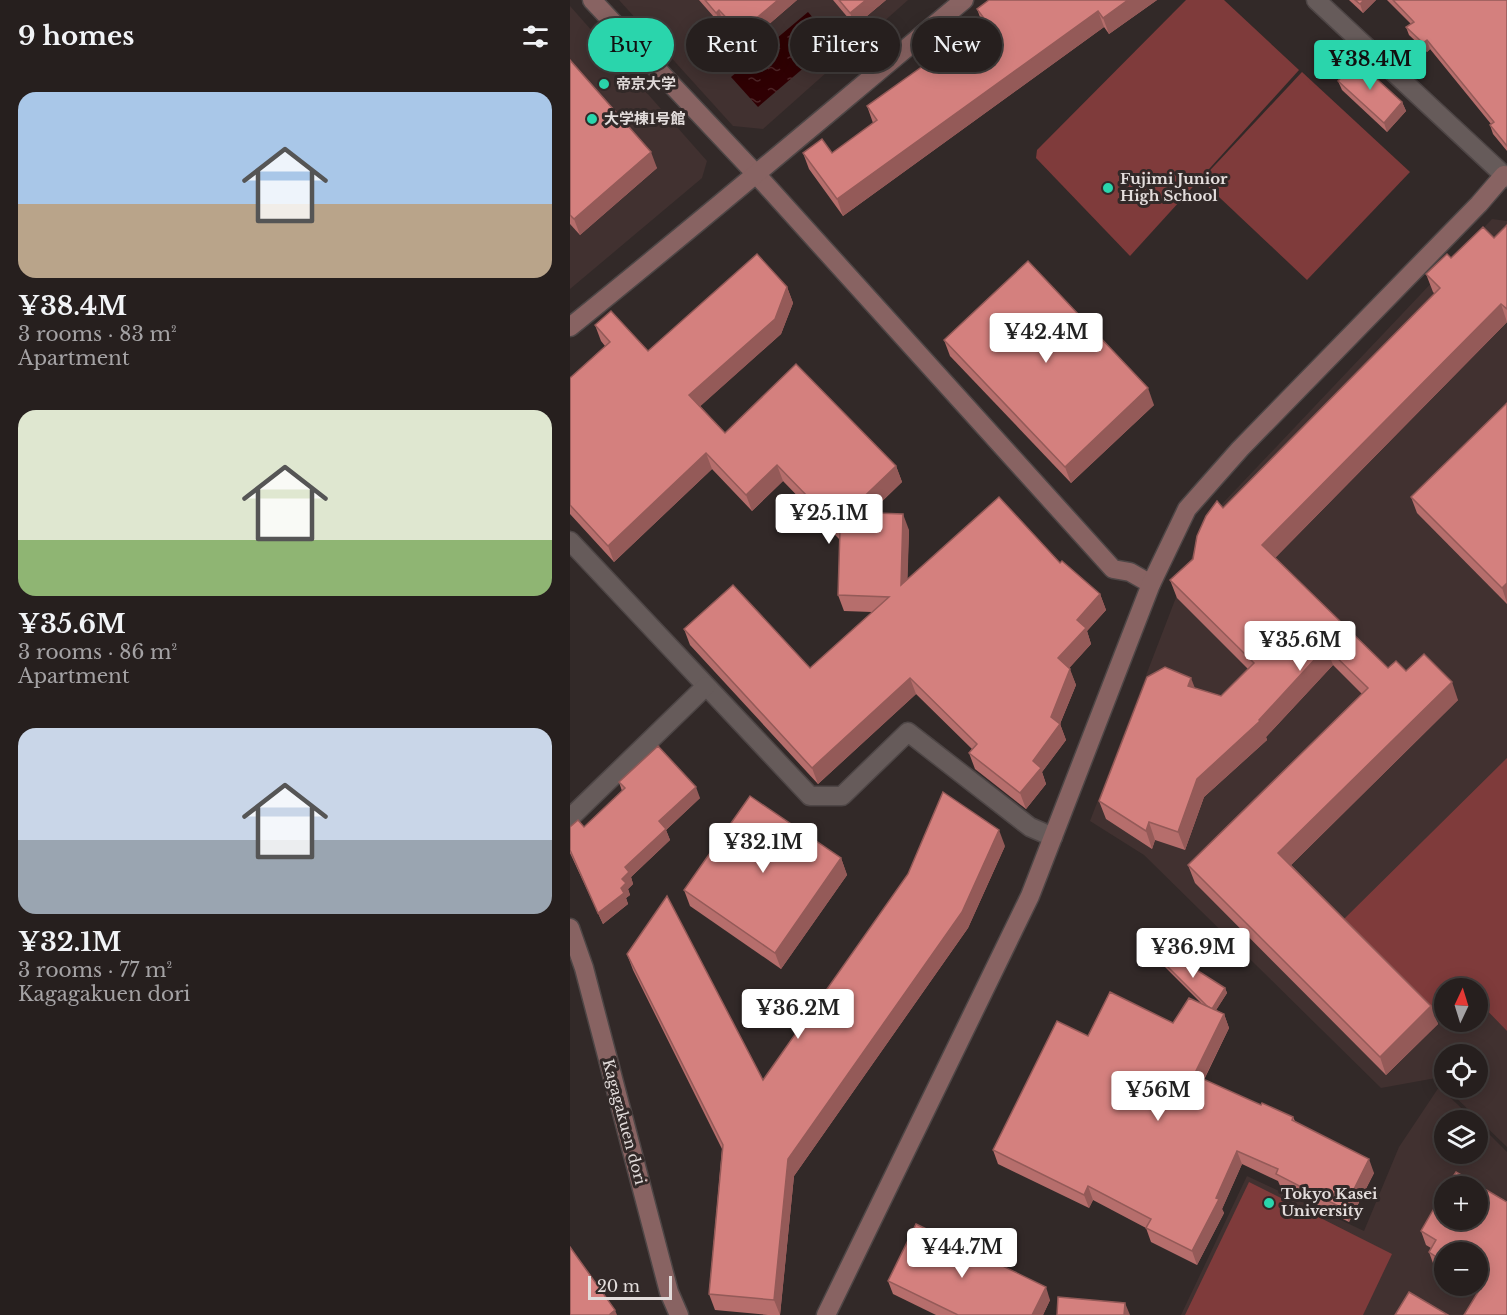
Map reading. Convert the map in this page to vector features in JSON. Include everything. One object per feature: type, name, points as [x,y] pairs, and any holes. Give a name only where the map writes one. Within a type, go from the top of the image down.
[{"type":"street","points":[[592,0],[756,174],[1113,569],[1130,572],[1151,584]]},
{"type":"street","points":[[570,327],[964,0]]},
{"type":"street","points":[[826,1315],[1019,918],[1053,837],[1151,584],[1187,509],[1240,449],[1506,177],[1316,0]]},
{"type":"street","points":[[570,541],[810,796],[842,796],[908,732],[1030,827],[1053,837]]},
{"type":"street","points":[[570,818],[706,687]]},
{"type":"street","name":"Kagagakuen dori","points":[[570,928],[587,980],[669,1292],[680,1315]]},
{"type":"shaded area","points":[[619,0],[908,0],[888,18],[790,18],[790,72],[827,72],[763,129],[733,126],[674,61],[674,18],[635,18]]},
{"type":"shaded area","points":[[1186,0],[1224,0],[1299,70],[1130,256],[1036,158],[1037,150]]},
{"type":"shaded area","name":"帝京大学","points":[[570,6],[588,26],[588,72],[628,72],[707,161],[702,178],[570,289]]},
{"type":"shaded area","points":[[1302,72],[1410,172],[1307,280],[1201,180]]},
{"type":"shaded area","points":[[1492,219],[1507,221],[1507,1147],[1488,1129],[1488,1110],[1469,1110],[1456,1098],[1488,1098],[1488,1044],[1434,1044],[1434,1078],[1381,1088],[1144,855],[1090,821],[1205,522]]},
{"type":"shaded area","points":[[1507,758],[1507,1031],[1488,1011],[1488,978],[1434,978],[1434,1011],[1343,920]]},
{"type":"shaded area","name":"Tokyo Kasei University","points":[[1434,1094],[1434,1098],[1451,1098],[1463,1110],[1434,1110],[1434,1164],[1488,1164],[1488,1133],[1507,1152],[1507,1315],[1181,1315],[1247,1176],[1364,1231],[1399,1147]]},
{"type":"shaded area","points":[[1249,1182],[1392,1254],[1363,1315],[1185,1315]]},
{"type":"water","points":[[808,12],[813,18],[801,18]]},
{"type":"water","points":[[790,27],[790,72],[799,72],[758,107],[731,77],[737,72],[778,72],[778,37]]},
{"type":"building","points":[[705,0],[778,0],[757,18],[727,18],[719,10],[716,13]]},
{"type":"building","points":[[839,0],[866,0],[850,13]]},
{"type":"building","points":[[989,0],[1128,0],[1103,18],[1098,11],[837,199],[803,153],[822,139],[832,153],[877,120],[867,106],[915,72],[1002,72],[1002,18],[984,18],[977,9]]},
{"type":"building","points":[[1393,0],[1507,0],[1507,146],[1490,125],[1494,122],[1427,40],[1423,43],[1406,27],[1414,22]]},
{"type":"building","name":"大学棟1号館","points":[[570,60],[651,152],[574,219],[570,215]]},
{"type":"building","points":[[1356,60],[1402,102],[1384,123],[1338,81]]},
{"type":"building","points":[[1507,225],[1507,309],[1501,304],[1262,545],[1388,668],[1396,661],[1406,671],[1424,654],[1452,682],[1278,853],[1431,1006],[1380,1057],[1188,865],[1368,688],[1326,647],[1260,721],[1197,779],[1178,832],[1149,822],[1146,831],[1099,801],[1147,677],[1165,667],[1191,678],[1188,686],[1221,696],[1254,663],[1170,580],[1193,559],[1197,536],[1206,516],[1217,501],[1223,508],[1440,288],[1426,274],[1447,254],[1451,258],[1483,227],[1494,238]]},
{"type":"building","points":[[757,254],[787,287],[775,319],[689,395],[725,433],[796,364],[896,466],[848,512],[903,514],[901,585],[999,497],[1060,563],[1062,561],[1100,594],[1077,620],[1086,628],[1058,658],[1070,669],[1051,717],[1060,724],[1033,761],[1041,768],[1020,793],[969,753],[977,744],[910,678],[812,768],[684,629],[733,585],[810,668],[889,597],[838,595],[840,530],[777,465],[746,495],[706,453],[608,546],[570,505],[570,378],[610,342],[595,325],[611,311],[648,351]]},
{"type":"building","points":[[1028,261],[1148,388],[1065,467],[944,340]]},
{"type":"building","points":[[1507,403],[1507,583],[1502,588],[1411,497]]},
{"type":"building","points":[[658,746],[696,787],[659,821],[666,829],[625,867],[629,872],[622,879],[626,883],[621,888],[624,893],[598,913],[570,850],[570,827],[578,820],[584,827],[625,788],[619,782]]},
{"type":"building","points":[[943,792],[999,830],[962,912],[788,1159],[774,1300],[709,1294],[723,1145],[627,954],[667,896],[763,1080],[908,874]]},
{"type":"building","points":[[750,796],[841,858],[775,953],[684,890]]},
{"type":"building","points":[[1162,948],[1225,988],[1212,1009],[1156,955]]},
{"type":"building","points":[[1110,992],[1173,1023],[1189,998],[1224,1014],[1194,1075],[1293,1117],[1292,1120],[1369,1159],[1344,1209],[1276,1174],[1278,1169],[1237,1151],[1216,1198],[1219,1199],[1192,1251],[1146,1228],[1151,1219],[1088,1186],[1084,1195],[993,1150],[1057,1021],[1088,1036]]},
{"type":"building","points":[[1488,1191],[1507,1202],[1507,1315],[1464,1315],[1476,1296],[1488,1296],[1488,1242],[1435,1242],[1436,1240],[1421,1231],[1434,1208],[1434,1230],[1488,1230]]},
{"type":"building","points":[[916,1224],[1046,1287],[1032,1315],[958,1315],[888,1281]]},
{"type":"building","points":[[1434,1243],[1434,1255],[1429,1252]]},
{"type":"building","points":[[570,1247],[615,1310],[609,1315],[570,1315]]},
{"type":"building","points":[[1409,1292],[1448,1315],[1395,1315]]},
{"type":"building","points":[[1058,1297],[1125,1303],[1124,1315],[1057,1315]]},
{"type":"place","name":"帝京大学","points":[[604,84]]},
{"type":"place","name":"大学棟1号館","points":[[592,119]]},
{"type":"place","name":"Fujimi Junior High School","points":[[1108,188]]},
{"type":"place","name":"Tokyo Kasei University","points":[[1269,1203]]}]
